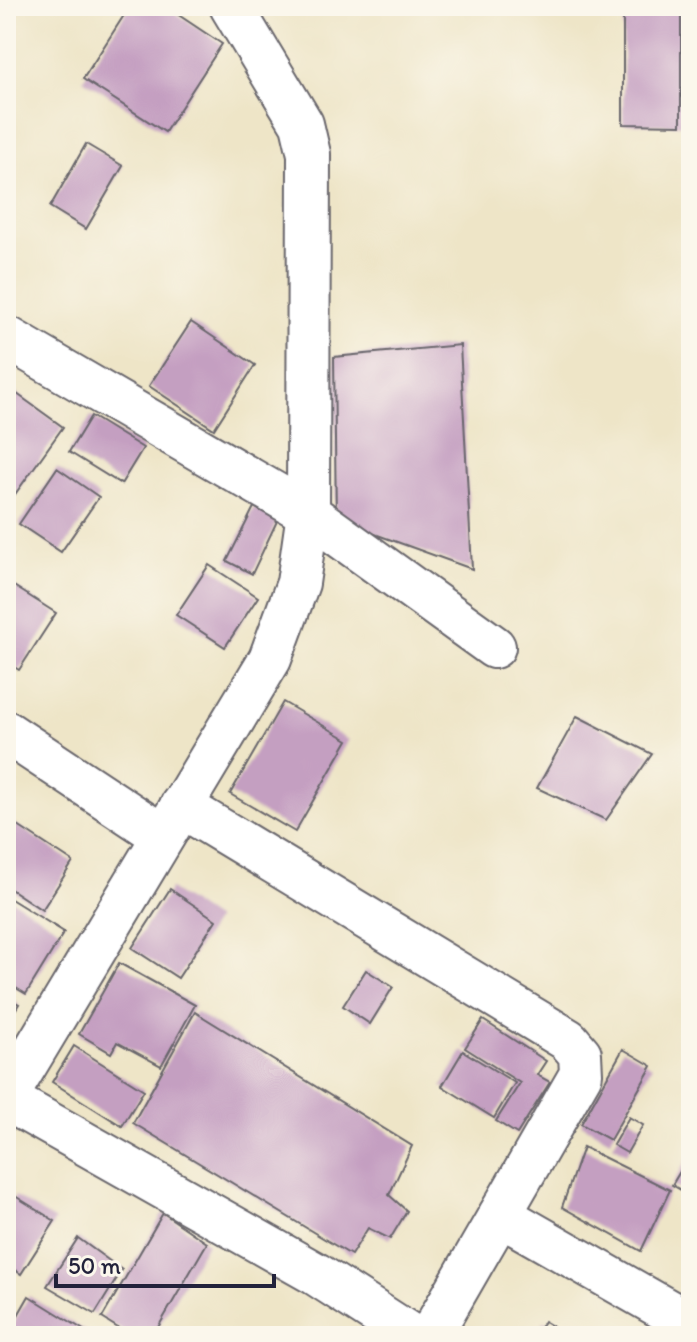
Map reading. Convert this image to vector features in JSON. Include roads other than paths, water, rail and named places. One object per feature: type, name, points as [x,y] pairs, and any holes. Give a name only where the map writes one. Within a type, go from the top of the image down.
[{"type":"street","points":[[231,6],[302,124],[309,154],[308,513],[298,583],[270,659],[6,1098],[316,1274],[412,1336]]},
{"type":"street","points":[[6,337],[308,513],[494,647]]},
{"type":"street","points":[[6,732],[568,1040],[580,1054],[581,1074],[430,1336]]},
{"type":"street","points":[[500,1215],[691,1324]]}]
